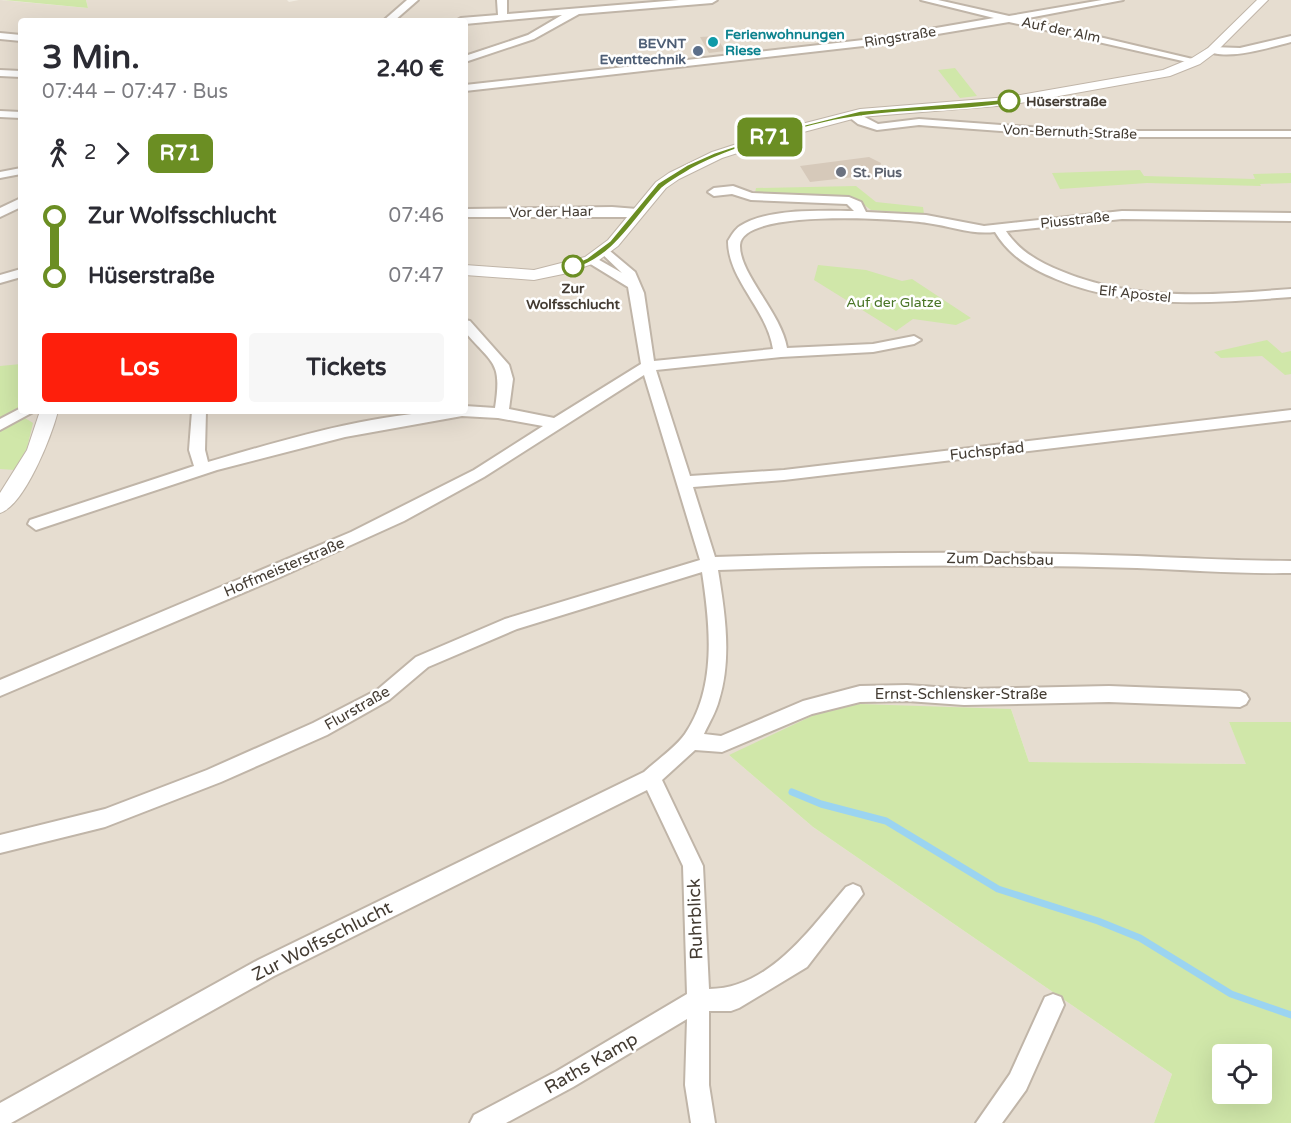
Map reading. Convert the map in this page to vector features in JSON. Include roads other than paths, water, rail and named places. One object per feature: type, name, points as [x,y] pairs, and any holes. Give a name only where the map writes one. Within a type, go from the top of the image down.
[{"type":"street","points":[[392,18],[414,0]]},
{"type":"street","points":[[502,0],[503,18]]},
{"type":"street","points":[[468,57],[531,37],[578,10],[589,0]]},
{"type":"street","points":[[594,0],[603,6],[614,7]]},
{"type":"street","points":[[468,20],[712,0]]},
{"type":"street","name":"Auf der Alm","points":[[926,0],[1196,61]]},
{"type":"street","name":"Ringstraße","points":[[468,88],[872,42],[1118,0]]},
{"type":"street","points":[[468,270],[534,275],[558,271],[590,260],[604,250],[661,185],[703,160],[791,130],[853,115],[975,105],[1052,95],[1143,79],[1196,61],[1212,50],[1263,0]]},
{"type":"street","points":[[0,36],[18,38]]},
{"type":"street","points":[[1212,50],[1240,51],[1291,39]]},
{"type":"street","points":[[0,73],[18,74]]},
{"type":"street","points":[[0,114],[18,114]]},
{"type":"street","name":"Von-Bernuth-Straße","points":[[853,115],[862,122],[877,127],[919,122],[975,128],[1093,134],[1291,134]]},
{"type":"street","points":[[0,176],[18,172]]},
{"type":"street","name":"Piusstraße","points":[[714,192],[733,190],[751,196],[849,201],[857,205],[861,215]]},
{"type":"street","points":[[0,213],[18,204]]},
{"type":"street","name":"Vor der Haar","points":[[468,213],[612,211],[637,213]]},
{"type":"street","name":"Piusstraße","points":[[781,353],[774,323],[738,262],[734,247],[735,236],[745,227],[759,220],[861,215],[924,219],[971,230],[1122,215],[1291,217]]},
{"type":"street","name":"Elf Apostel","points":[[999,229],[1015,250],[1033,263],[1073,283],[1103,293],[1185,298],[1291,293]]},
{"type":"street","points":[[604,250],[623,266],[633,284],[642,316],[648,366],[709,564],[715,602],[717,660],[710,701],[691,741],[651,778]]},
{"type":"street","points":[[590,260],[633,284]]},
{"type":"street","points":[[0,279],[18,274]]},
{"type":"street","points":[[468,327],[502,365],[506,379],[501,413]]},
{"type":"street","points":[[648,366],[781,353],[873,348],[914,340]]},
{"type":"street","name":"Hoffmeisterstraße","points":[[0,688],[319,553],[450,490],[528,444],[616,384],[648,366]]},
{"type":"street","points":[[468,411],[501,413],[556,424]]},
{"type":"street","points":[[0,425],[22,414]]},
{"type":"street","points":[[0,506],[32,461],[43,438],[48,414]]},
{"type":"street","points":[[199,414],[197,450],[202,469]]},
{"type":"street","points":[[36,524],[291,442],[443,414]]},
{"type":"street","name":"Fuchspfad","points":[[683,482],[784,475],[1291,415]]},
{"type":"street","name":"Zum Dachsbau","points":[[709,564],[890,558],[1138,562],[1225,568],[1291,567]]},
{"type":"street","name":"Flurstraße","points":[[0,844],[105,818],[214,776],[320,729],[383,695],[422,662],[511,624],[709,564]]},
{"type":"street","name":"Ernst-Schlensker-Straße","points":[[691,741],[722,744],[809,706],[860,694],[907,693],[964,697],[1109,694],[1240,699]]},
{"type":"street","name":"Ruhrblick","points":[[651,778],[693,866],[698,1000],[697,1085],[703,1123]]},
{"type":"street","name":"Zur Wolfsschlucht","points":[[1,1118],[266,968],[651,778]]},
{"type":"street","points":[[698,1000],[731,1000],[782,971],[799,959],[853,894]]},
{"type":"street","name":"Raths Kamp","points":[[482,1123],[565,1079],[698,1000]]},
{"type":"street","points":[[988,1123],[1018,1082],[1053,1005]]},
{"type":"waterway","points":[[792,792],[821,804],[886,821],[998,889],[1098,921],[1140,938],[1231,994],[1291,1015]]},
{"type":"place","name":"Ferienwohnungen Riese","points":[[713,42]]},
{"type":"place","name":"BEVNT Eventtechnik","points":[[698,51]]},
{"type":"place","name":"Hüserstraße","points":[[1009,101]]},
{"type":"place","name":"St. Pius","points":[[841,172]]},
{"type":"place","name":"Zur Wolfsschlucht","points":[[573,266]]},
{"type":"park label","name":"Auf der Glatze","points":[[894,302]]}]
